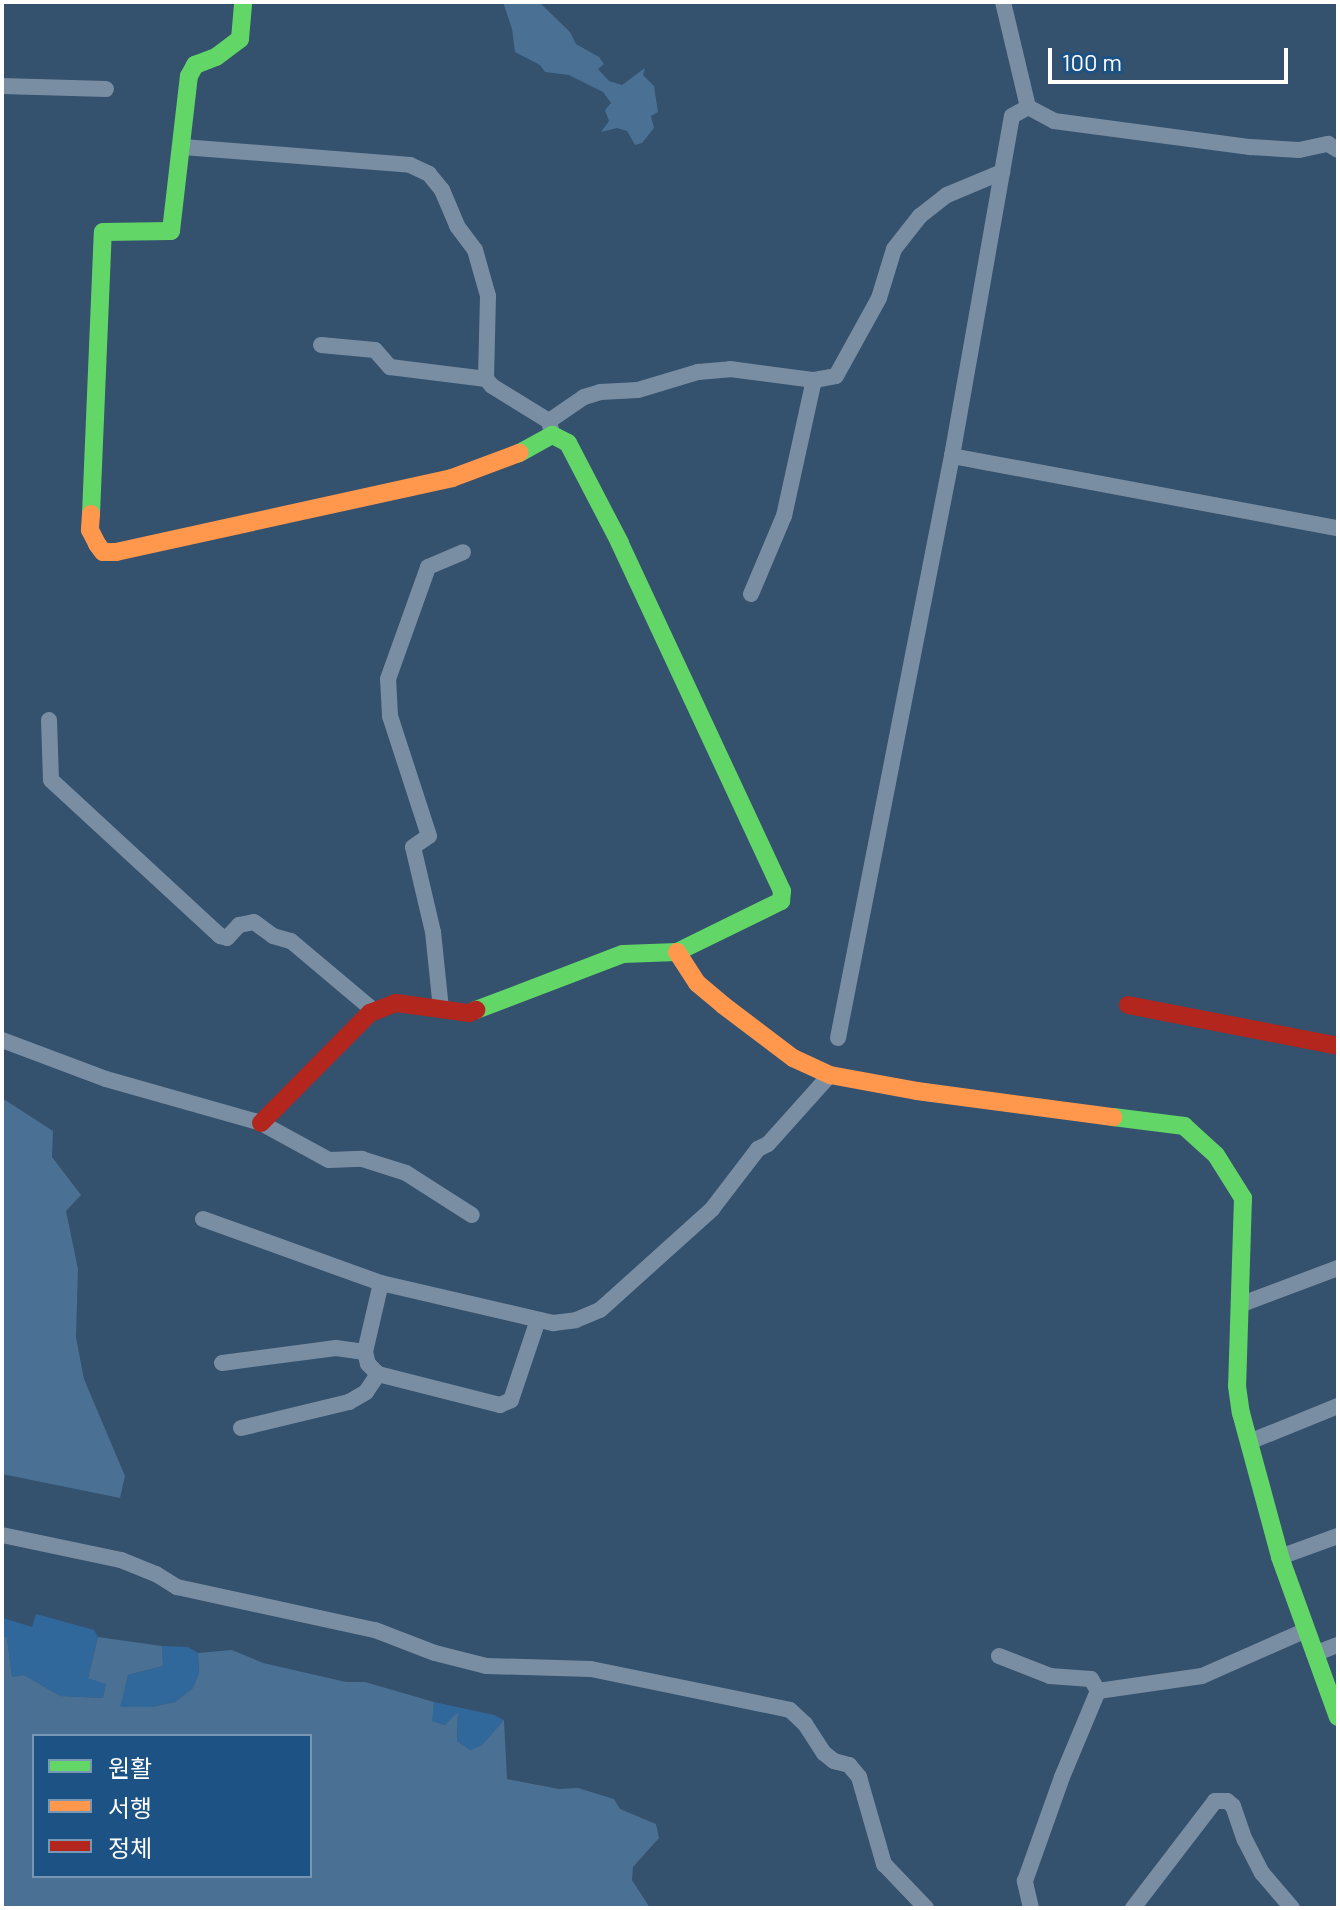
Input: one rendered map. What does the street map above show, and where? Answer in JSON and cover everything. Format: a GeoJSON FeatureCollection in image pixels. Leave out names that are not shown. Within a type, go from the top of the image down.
{"type":"FeatureCollection","features":[{"type":"Feature","properties":{"kind":"street"},"geometry":{"type":"LineString","coordinates":[[243,2],[240,39],[216,57],[195,65],[189,76],[171,231],[103,232],[90,530],[103,552],[452,478],[506,460],[550,428],[584,397],[600,392],[638,390],[698,372],[730,369],[814,380],[836,376],[879,298],[894,249],[920,216],[947,195],[1002,172]]}},
{"type":"Feature","properties":{"kind":"street"},"geometry":{"type":"LineString","coordinates":[[1003,2],[1028,107],[1054,121],[1250,147],[1299,150],[1328,144],[1338,150]]}},
{"type":"Feature","properties":{"kind":"street"},"geometry":{"type":"LineString","coordinates":[[2,86],[106,89]]}},
{"type":"Feature","properties":{"kind":"street"},"geometry":{"type":"LineString","coordinates":[[838,1038],[952,456],[1012,116],[1028,107]]}},
{"type":"Feature","properties":{"kind":"street"},"geometry":{"type":"LineString","coordinates":[[183,147],[410,165],[429,174],[442,190],[457,226],[475,250],[488,296],[486,379],[568,443],[620,543],[782,891],[781,901],[677,952],[623,954],[469,1013],[396,1003],[374,1011],[261,1123]]}},
{"type":"Feature","properties":{"kind":"street"},"geometry":{"type":"LineString","coordinates":[[321,345],[375,350],[390,367],[486,379]]}},
{"type":"Feature","properties":{"kind":"street"},"geometry":{"type":"LineString","coordinates":[[751,594],[784,516],[814,380]]}},
{"type":"Feature","properties":{"kind":"street"},"geometry":{"type":"LineString","coordinates":[[952,456],[1338,528]]}},
{"type":"Feature","properties":{"kind":"street"},"geometry":{"type":"LineString","coordinates":[[441,1009],[433,932],[413,847],[429,836],[390,716],[388,679],[428,567],[463,552]]}},
{"type":"Feature","properties":{"kind":"street"},"geometry":{"type":"LineString","coordinates":[[49,720],[51,780],[220,936],[227,938],[239,925],[254,922],[273,936],[291,941],[374,1011]]}},
{"type":"Feature","properties":{"kind":"street"},"geometry":{"type":"LineString","coordinates":[[677,952],[697,983],[723,1005],[793,1058],[830,1075],[917,1091],[1184,1126],[1216,1155],[1243,1198],[1237,1386],[1249,1442],[1280,1557],[1304,1631],[1338,1717]]}},
{"type":"Feature","properties":{"kind":"street"},"geometry":{"type":"LineString","coordinates":[[1128,1005],[1338,1046]]}},
{"type":"Feature","properties":{"kind":"street"},"geometry":{"type":"LineString","coordinates":[[2,1040],[106,1079],[261,1123],[329,1160],[362,1159],[406,1173],[472,1215]]}},
{"type":"Feature","properties":{"kind":"street"},"geometry":{"type":"LineString","coordinates":[[203,1219],[381,1283],[553,1323],[576,1320],[600,1310],[712,1209],[758,1149],[768,1144],[830,1075]]}},
{"type":"Feature","properties":{"kind":"street"},"geometry":{"type":"LineString","coordinates":[[1242,1304],[1338,1268]]}},
{"type":"Feature","properties":{"kind":"street"},"geometry":{"type":"LineString","coordinates":[[381,1283],[365,1352],[368,1364],[378,1374],[500,1405],[511,1400],[538,1320]]}},
{"type":"Feature","properties":{"kind":"street"},"geometry":{"type":"LineString","coordinates":[[222,1363],[336,1348],[365,1352]]}},
{"type":"Feature","properties":{"kind":"street"},"geometry":{"type":"LineString","coordinates":[[241,1428],[349,1402],[366,1392],[378,1374]]}},
{"type":"Feature","properties":{"kind":"street"},"geometry":{"type":"LineString","coordinates":[[1249,1442],[1338,1406]]}},
{"type":"Feature","properties":{"kind":"street"},"geometry":{"type":"LineString","coordinates":[[2,1535],[121,1560],[156,1574],[177,1587],[375,1630],[435,1653],[486,1666],[591,1669],[790,1710],[805,1724],[824,1753],[834,1761],[849,1765],[859,1777],[867,1792],[884,1864],[926,1908]]}},
{"type":"Feature","properties":{"kind":"street"},"geometry":{"type":"LineString","coordinates":[[1280,1557],[1338,1536]]}},
{"type":"Feature","properties":{"kind":"street"},"geometry":{"type":"LineString","coordinates":[[1098,1691],[1202,1676],[1304,1631]]}},
{"type":"Feature","properties":{"kind":"street"},"geometry":{"type":"LineString","coordinates":[[1314,1654],[1338,1645]]}},
{"type":"Feature","properties":{"kind":"street"},"geometry":{"type":"LineString","coordinates":[[999,1656],[1050,1676],[1091,1679],[1098,1691]]}},
{"type":"Feature","properties":{"kind":"street"},"geometry":{"type":"LineString","coordinates":[[1031,1908],[1025,1881],[1062,1777],[1098,1691]]}},
{"type":"Feature","properties":{"kind":"street"},"geometry":{"type":"LineString","coordinates":[[1133,1908],[1215,1801],[1227,1801],[1233,1806],[1245,1840],[1262,1873],[1292,1908]]}},
{"type":"Feature","properties":{"kind":"shaded area"},"geometry":{"type":"Polygon","coordinates":[[[503,2],[539,2],[570,32],[576,44],[599,57],[604,64],[598,69],[609,81],[622,85],[645,68],[643,75],[654,86],[658,112],[651,116],[654,128],[642,143],[635,145],[627,131],[617,128],[601,132],[609,121],[605,110],[611,103],[603,92],[569,75],[545,72],[540,65],[515,52],[512,29],[503,2]]]}},
{"type":"Feature","properties":{"kind":"shaded area"},"geometry":{"type":"Polygon","coordinates":[[[2,1098],[53,1131],[52,1157],[81,1195],[66,1211],[78,1269],[76,1337],[84,1379],[125,1476],[120,1498],[2,1474],[2,1098]]]}},
{"type":"Feature","properties":{"kind":"shaded area"},"geometry":{"type":"Polygon","coordinates":[[[36,1614],[94,1630],[98,1637],[88,1677],[107,1684],[103,1698],[60,1696],[24,1675],[12,1677],[7,1639],[2,1635],[3,1618],[32,1627],[36,1614]]]}},
{"type":"Feature","properties":{"kind":"shaded area"},"geometry":{"type":"Polygon","coordinates":[[[2,1635],[7,1638],[12,1677],[24,1675],[60,1696],[103,1698],[106,1684],[88,1678],[98,1637],[162,1646],[163,1666],[128,1675],[120,1707],[152,1707],[175,1702],[193,1688],[199,1673],[198,1653],[232,1650],[263,1663],[346,1682],[365,1682],[434,1702],[432,1721],[445,1725],[458,1712],[457,1741],[470,1750],[482,1745],[504,1720],[507,1779],[559,1789],[578,1788],[614,1799],[620,1809],[656,1824],[659,1838],[633,1867],[632,1880],[650,1908],[2,1908],[2,1635]]]}},
{"type":"Feature","properties":{"kind":"shaded area"},"geometry":{"type":"Polygon","coordinates":[[[162,1646],[188,1647],[198,1653],[199,1673],[193,1688],[175,1702],[152,1707],[119,1707],[128,1675],[163,1666],[162,1646]]]}},
{"type":"Feature","properties":{"kind":"shaded area"},"geometry":{"type":"Polygon","coordinates":[[[434,1702],[504,1720],[482,1745],[470,1750],[457,1741],[458,1714],[446,1725],[431,1721],[434,1702]]]}},
{"type":"Feature","properties":{"kind":"traffic: fast"},"geometry":{"type":"LineString","coordinates":[[91,514],[103,232],[171,231],[189,76],[195,65],[216,57],[240,39],[243,2]]}},
{"type":"Feature","properties":{"kind":"traffic: fast"},"geometry":{"type":"LineString","coordinates":[[476,1010],[623,954],[677,952],[781,901],[782,891],[620,543],[568,443],[552,435],[519,453]]}},
{"type":"Feature","properties":{"kind":"traffic: fast"},"geometry":{"type":"LineString","coordinates":[[1113,1117],[1184,1126],[1216,1155],[1243,1198],[1237,1386],[1241,1413],[1280,1557],[1338,1717]]}},
{"type":"Feature","properties":{"kind":"traffic: slow"},"geometry":{"type":"LineString","coordinates":[[91,514],[90,530],[97,544],[103,552],[116,552],[452,478],[519,453]]}},
{"type":"Feature","properties":{"kind":"traffic: slow"},"geometry":{"type":"LineString","coordinates":[[677,952],[697,983],[723,1005],[793,1058],[830,1075],[917,1091],[1113,1117]]}},
{"type":"Feature","properties":{"kind":"traffic: jam"},"geometry":{"type":"LineString","coordinates":[[261,1123],[370,1013],[396,1003],[469,1013],[476,1010]]}},
{"type":"Feature","properties":{"kind":"traffic: jam"},"geometry":{"type":"LineString","coordinates":[[1128,1005],[1338,1046]]}}]}
